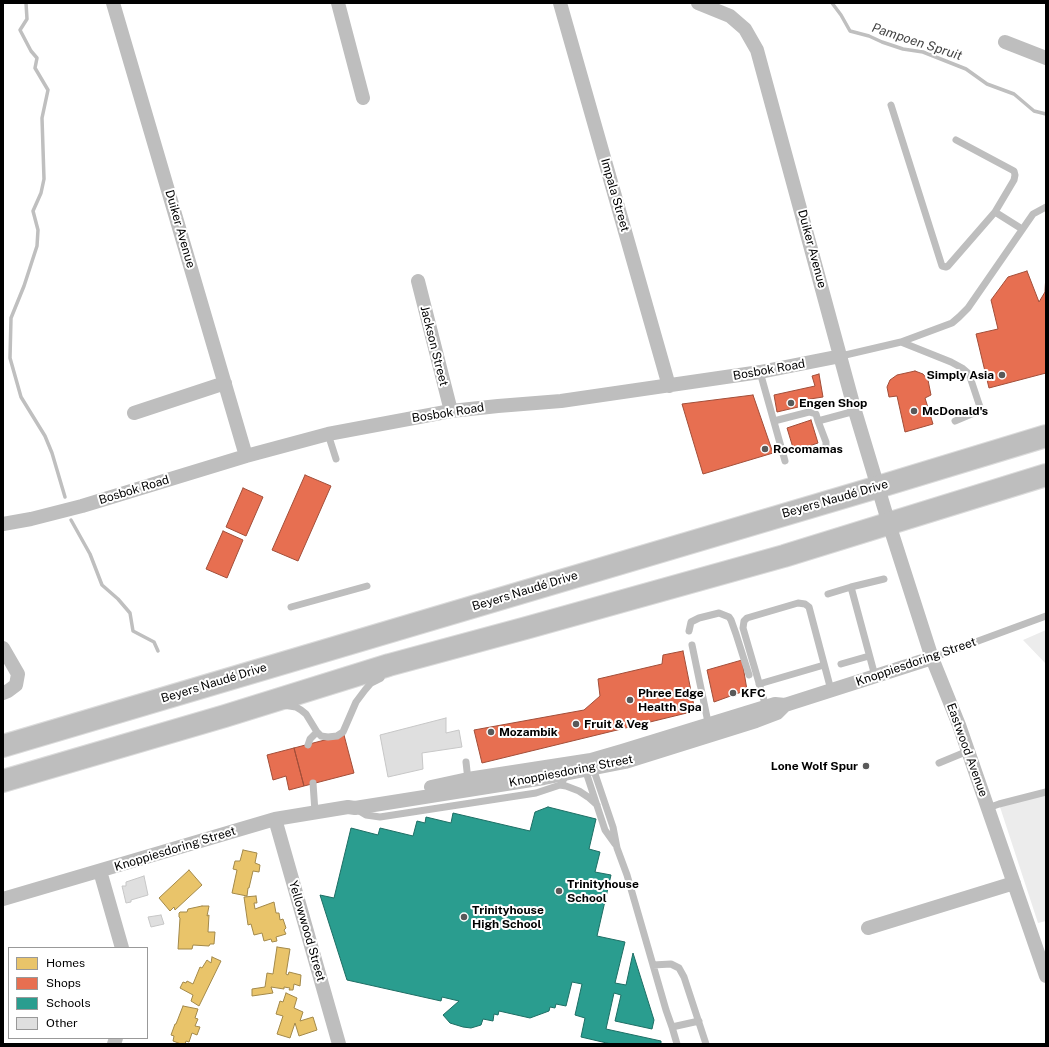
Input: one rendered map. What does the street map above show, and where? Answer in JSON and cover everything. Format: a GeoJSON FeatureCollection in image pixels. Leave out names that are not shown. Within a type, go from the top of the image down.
{"type":"FeatureCollection","features":[{"type":"Feature","properties":{"kind":"main road","name":"Beyers Naudé Drive"},"geometry":{"type":"LineString","coordinates":[[3,746],[1046,436]]}},
{"type":"Feature","properties":{"kind":"main road"},"geometry":{"type":"LineString","coordinates":[[3,781],[252,708],[389,665],[434,657],[784,556],[1046,475]]}},
{"type":"Feature","properties":{"kind":"street","name":"Duiker Avenue"},"geometry":{"type":"LineString","coordinates":[[113,3],[246,456]]}},
{"type":"Feature","properties":{"kind":"street"},"geometry":{"type":"LineString","coordinates":[[338,3],[363,98]]}},
{"type":"Feature","properties":{"kind":"street","name":"Impala Street"},"geometry":{"type":"LineString","coordinates":[[560,3],[669,386]]}},
{"type":"Feature","properties":{"kind":"street","name":"Duiker Avenue"},"geometry":{"type":"LineString","coordinates":[[698,3],[730,16],[746,29],[757,50],[855,411],[889,524]]}},
{"type":"Feature","properties":{"kind":"street"},"geometry":{"type":"LineString","coordinates":[[1005,42],[1046,58]]}},
{"type":"Feature","properties":{"kind":"street","name":"Jackson Street"},"geometry":{"type":"LineString","coordinates":[[418,281],[451,411]]}},
{"type":"Feature","properties":{"kind":"street","name":"Bosbok Road"},"geometry":{"type":"LineString","coordinates":[[3,524],[82,506],[246,456],[328,434],[451,411],[561,402],[760,372],[841,356]]}},
{"type":"Feature","properties":{"kind":"street"},"geometry":{"type":"LineString","coordinates":[[134,413],[225,383]]}},
{"type":"Feature","properties":{"kind":"street","name":"Eastwood Avenue"},"geometry":{"type":"LineString","coordinates":[[889,524],[932,658],[959,725],[1046,976]]}},
{"type":"Feature","properties":{"kind":"street"},"geometry":{"type":"LineString","coordinates":[[3,648],[18,674],[16,685],[3,693]]}},
{"type":"Feature","properties":{"kind":"street","name":"Knoppiesdoring Street"},"geometry":{"type":"LineString","coordinates":[[3,899],[275,819],[352,807],[355,802],[588,765],[625,762],[766,707],[775,704],[785,705],[932,658]]}},
{"type":"Feature","properties":{"kind":"street","name":"Knoppiesdoring Street"},"geometry":{"type":"LineString","coordinates":[[709,730],[756,721],[777,713],[785,705]]}},
{"type":"Feature","properties":{"kind":"street","name":"Knoppiesdoring Street"},"geometry":{"type":"LineString","coordinates":[[469,785],[544,778],[563,779],[588,765]]}},
{"type":"Feature","properties":{"kind":"street","name":"Yellowwood Street"},"geometry":{"type":"LineString","coordinates":[[275,819],[339,1044]]}},
{"type":"Feature","properties":{"kind":"street"},"geometry":{"type":"LineString","coordinates":[[100,871],[122,947]]}},
{"type":"Feature","properties":{"kind":"street"},"geometry":{"type":"LineString","coordinates":[[868,928],[1014,883]]}},
{"type":"Feature","properties":{"kind":"lane"},"geometry":{"type":"LineString","coordinates":[[891,106],[942,266],[946,267],[995,212],[1014,180],[1015,175],[1014,171],[956,140]]}},
{"type":"Feature","properties":{"kind":"lane","name":"Bosbok Road"},"geometry":{"type":"LineString","coordinates":[[841,356],[901,342],[952,323],[968,308],[1033,214],[1046,207]]}},
{"type":"Feature","properties":{"kind":"lane"},"geometry":{"type":"LineString","coordinates":[[995,212],[1022,229]]}},
{"type":"Feature","properties":{"kind":"lane"},"geometry":{"type":"LineString","coordinates":[[901,342],[951,362],[969,374],[981,410],[955,421]]}},
{"type":"Feature","properties":{"kind":"lane"},"geometry":{"type":"LineString","coordinates":[[760,372],[785,461]]}},
{"type":"Feature","properties":{"kind":"lane"},"geometry":{"type":"LineString","coordinates":[[818,421],[855,411]]}},
{"type":"Feature","properties":{"kind":"lane"},"geometry":{"type":"LineString","coordinates":[[774,421],[809,412],[816,414],[826,442],[826,446],[823,450]]}},
{"type":"Feature","properties":{"kind":"lane"},"geometry":{"type":"LineString","coordinates":[[328,434],[336,459]]}},
{"type":"Feature","properties":{"kind":"lane"},"geometry":{"type":"LineString","coordinates":[[828,594],[884,579]]}},
{"type":"Feature","properties":{"kind":"lane"},"geometry":{"type":"LineString","coordinates":[[291,607],[367,586]]}},
{"type":"Feature","properties":{"kind":"lane"},"geometry":{"type":"LineString","coordinates":[[851,588],[875,676]]}},
{"type":"Feature","properties":{"kind":"lane"},"geometry":{"type":"LineString","coordinates":[[766,707],[743,628],[744,621],[747,618],[798,603],[805,604],[809,607],[831,690]]}},
{"type":"Feature","properties":{"kind":"lane"},"geometry":{"type":"LineString","coordinates":[[689,631],[691,622],[699,618],[719,613],[729,617],[749,675]]}},
{"type":"Feature","properties":{"kind":"lane","name":"Knoppiesdoring Street"},"geometry":{"type":"LineString","coordinates":[[932,658],[1046,616]]}},
{"type":"Feature","properties":{"kind":"lane"},"geometry":{"type":"LineString","coordinates":[[692,644],[709,730]]}},
{"type":"Feature","properties":{"kind":"lane"},"geometry":{"type":"LineString","coordinates":[[841,664],[869,656]]}},
{"type":"Feature","properties":{"kind":"lane"},"geometry":{"type":"LineString","coordinates":[[759,684],[824,665]]}},
{"type":"Feature","properties":{"kind":"lane"},"geometry":{"type":"LineString","coordinates":[[252,708],[282,705],[296,707],[306,714],[321,736],[337,736],[343,732],[356,702],[365,690],[377,679],[388,675]]}},
{"type":"Feature","properties":{"kind":"lane"},"geometry":{"type":"LineString","coordinates":[[308,744],[310,739],[317,732]]}},
{"type":"Feature","properties":{"kind":"lane"},"geometry":{"type":"LineString","coordinates":[[939,763],[968,751]]}},
{"type":"Feature","properties":{"kind":"lane"},"geometry":{"type":"LineString","coordinates":[[466,762],[469,785]]}},
{"type":"Feature","properties":{"kind":"lane"},"geometry":{"type":"LineString","coordinates":[[588,765],[605,830],[617,848]]}},
{"type":"Feature","properties":{"kind":"lane"},"geometry":{"type":"LineString","coordinates":[[588,765],[613,827],[617,848],[627,875],[677,1044]]}},
{"type":"Feature","properties":{"kind":"lane"},"geometry":{"type":"LineString","coordinates":[[352,807],[366,815],[380,817],[536,793],[563,779],[566,786],[579,791],[588,797],[598,807]]}},
{"type":"Feature","properties":{"kind":"lane"},"geometry":{"type":"LineString","coordinates":[[313,784],[315,812]]}},
{"type":"Feature","properties":{"kind":"lane"},"geometry":{"type":"LineString","coordinates":[[988,808],[1046,792]]}},
{"type":"Feature","properties":{"kind":"lane"},"geometry":{"type":"LineString","coordinates":[[653,965],[671,964],[679,968],[682,972],[706,1044]]}},
{"type":"Feature","properties":{"kind":"lane"},"geometry":{"type":"LineString","coordinates":[[672,1027],[699,1021]]}},
{"type":"Feature","properties":{"kind":"shaded area"},"geometry":{"type":"Polygon","coordinates":[[[1046,630],[1046,664],[1023,640],[1046,630]]]}},
{"type":"Feature","properties":{"kind":"shaded area"},"geometry":{"type":"Polygon","coordinates":[[[1046,793],[1046,921],[1038,923],[999,804],[1046,793]]]}},
{"type":"Feature","properties":{"kind":"building: Homes"},"geometry":{"type":"Polygon","coordinates":[[[243,850],[257,853],[255,863],[260,865],[259,872],[253,871],[247,896],[232,893],[237,870],[233,869],[235,861],[240,861],[243,850]]]}},
{"type":"Feature","properties":{"kind":"building: Homes"},"geometry":{"type":"Polygon","coordinates":[[[189,870],[202,885],[175,910],[174,907],[170,911],[159,898],[189,870]]]}},
{"type":"Feature","properties":{"kind":"building: Homes"},"geometry":{"type":"Polygon","coordinates":[[[256,896],[257,903],[254,903],[255,909],[274,902],[276,913],[279,913],[280,920],[283,919],[286,934],[276,937],[277,941],[272,942],[271,939],[264,941],[262,933],[254,935],[251,924],[248,925],[244,897],[256,896]]]}},
{"type":"Feature","properties":{"kind":"building: Homes"},"geometry":{"type":"Polygon","coordinates":[[[209,906],[207,916],[209,915],[208,932],[215,932],[214,944],[210,944],[209,946],[193,945],[192,949],[178,949],[179,913],[187,912],[188,909],[209,906]]]}},
{"type":"Feature","properties":{"kind":"building: Homes"},"geometry":{"type":"Polygon","coordinates":[[[277,947],[290,949],[286,974],[288,975],[289,972],[301,975],[300,986],[294,984],[293,990],[289,990],[290,988],[284,987],[284,989],[271,987],[273,993],[252,996],[252,989],[265,987],[267,973],[273,974],[277,947]]]}},
{"type":"Feature","properties":{"kind":"building: Homes"},"geometry":{"type":"Polygon","coordinates":[[[212,957],[221,961],[199,1006],[191,1001],[193,995],[180,988],[183,982],[186,983],[187,981],[193,984],[200,967],[202,968],[207,960],[211,963],[212,957]]]}},
{"type":"Feature","properties":{"kind":"building: Homes"},"geometry":{"type":"Polygon","coordinates":[[[286,993],[297,998],[294,1008],[303,1012],[300,1021],[313,1017],[317,1030],[299,1036],[295,1023],[290,1038],[277,1034],[283,1016],[276,1014],[280,1001],[283,1002],[286,993]]]}},
{"type":"Feature","properties":{"kind":"building: Homes"},"geometry":{"type":"Polygon","coordinates":[[[183,1006],[198,1009],[195,1018],[198,1019],[195,1026],[200,1027],[197,1035],[192,1033],[189,1042],[186,1041],[185,1044],[181,1044],[173,1041],[174,1036],[171,1035],[183,1006]]]}},
{"type":"Feature","properties":{"kind":"building: Shops"},"geometry":{"type":"Polygon","coordinates":[[[1027,271],[1039,302],[1045,292],[1046,273],[1046,373],[989,388],[976,334],[998,329],[991,300],[1008,277],[1027,271]]]}},
{"type":"Feature","properties":{"kind":"building: Shops","name":"McDonald's"},"geometry":{"type":"Polygon","coordinates":[[[915,371],[923,374],[928,380],[931,395],[925,398],[933,424],[905,432],[897,396],[889,397],[887,387],[890,380],[897,375],[915,371]]]}},
{"type":"Feature","properties":{"kind":"building: Shops"},"geometry":{"type":"Polygon","coordinates":[[[819,374],[823,397],[810,399],[811,404],[777,412],[774,395],[815,386],[812,376],[819,374]]]}},
{"type":"Feature","properties":{"kind":"building: Shops"},"geometry":{"type":"Polygon","coordinates":[[[753,395],[773,453],[703,474],[682,404],[753,395]]]}},
{"type":"Feature","properties":{"kind":"building: Shops"},"geometry":{"type":"Polygon","coordinates":[[[811,420],[818,443],[794,451],[787,428],[811,420]]]}},
{"type":"Feature","properties":{"kind":"building: Shops"},"geometry":{"type":"Polygon","coordinates":[[[305,475],[331,486],[298,561],[272,550],[305,475]]]}},
{"type":"Feature","properties":{"kind":"building: Shops"},"geometry":{"type":"Polygon","coordinates":[[[243,488],[263,497],[246,536],[226,527],[243,488]]]}},
{"type":"Feature","properties":{"kind":"building: Shops"},"geometry":{"type":"Polygon","coordinates":[[[223,531],[243,540],[227,578],[206,569],[223,531]]]}},
{"type":"Feature","properties":{"kind":"building: Shops"},"geometry":{"type":"Polygon","coordinates":[[[683,651],[695,711],[482,763],[474,730],[584,710],[600,696],[598,679],[662,664],[663,655],[683,651]]]}},
{"type":"Feature","properties":{"kind":"building: Shops"},"geometry":{"type":"Polygon","coordinates":[[[742,660],[747,690],[714,702],[707,670],[742,660]]]}},
{"type":"Feature","properties":{"kind":"building: Shops"},"geometry":{"type":"Polygon","coordinates":[[[344,735],[354,773],[304,786],[294,748],[344,735]]]}},
{"type":"Feature","properties":{"kind":"building: Shops"},"geometry":{"type":"Polygon","coordinates":[[[294,748],[304,786],[289,790],[286,776],[273,780],[267,755],[294,748]]]}},
{"type":"Feature","properties":{"kind":"building: Schools","name":"Trinityhouse High School"},"geometry":{"type":"Polygon","coordinates":[[[548,807],[596,819],[589,849],[600,852],[595,872],[611,875],[597,936],[625,942],[615,983],[626,985],[633,953],[654,1020],[652,1029],[615,1021],[621,995],[614,993],[606,1029],[661,1041],[661,1044],[611,1044],[581,1037],[585,1018],[575,1015],[582,984],[572,982],[566,1006],[556,1004],[555,1008],[550,1007],[549,1011],[530,1018],[499,1011],[498,1015],[494,1014],[493,1021],[483,1019],[481,1025],[471,1028],[450,1023],[443,1015],[459,1001],[442,997],[441,1001],[347,980],[320,895],[334,898],[351,828],[378,835],[380,828],[413,836],[417,821],[425,823],[426,817],[451,823],[453,813],[530,831],[535,812],[548,807]]]}},
{"type":"Feature","properties":{"kind":"building: Other"},"geometry":{"type":"Polygon","coordinates":[[[446,718],[446,733],[459,730],[462,747],[422,753],[423,769],[388,777],[380,735],[446,718]]]}},
{"type":"Feature","properties":{"kind":"building: Other"},"geometry":{"type":"Polygon","coordinates":[[[144,876],[148,895],[126,903],[122,886],[126,886],[126,882],[144,876]]]}},
{"type":"Feature","properties":{"kind":"building: Other"},"geometry":{"type":"Polygon","coordinates":[[[161,915],[164,924],[151,927],[148,917],[161,915]]]}},
{"type":"Feature","properties":{"kind":"waterway","name":"Pampoen Spruit"},"geometry":{"type":"LineString","coordinates":[[26,3],[27,19],[20,30],[31,51],[37,58],[35,68],[48,90],[42,118],[44,179],[41,193],[33,211],[38,230],[37,246],[24,286],[11,318],[10,358],[21,397],[45,436],[52,453],[65,497]]}},
{"type":"Feature","properties":{"kind":"waterway","name":"Pampoen Spruit"},"geometry":{"type":"LineString","coordinates":[[832,3],[850,31],[869,36],[903,49],[923,52],[966,69],[987,84],[1014,94],[1034,111],[1046,114]]}},
{"type":"Feature","properties":{"kind":"waterway","name":"Pampoen Spruit"},"geometry":{"type":"LineString","coordinates":[[71,520],[90,554],[102,585],[118,599],[130,613],[133,631],[154,642],[158,651]]}},
{"type":"Feature","properties":{"kind":"place","name":"Simply Asia"},"geometry":{"type":"Point","coordinates":[1002,375]}},
{"type":"Feature","properties":{"kind":"place","name":"Engen Shop"},"geometry":{"type":"Point","coordinates":[791,403]}},
{"type":"Feature","properties":{"kind":"place","name":"McDonald's"},"geometry":{"type":"Point","coordinates":[914,411]}},
{"type":"Feature","properties":{"kind":"place","name":"Rocomamas"},"geometry":{"type":"Point","coordinates":[765,449]}},
{"type":"Feature","properties":{"kind":"place","name":"KFC"},"geometry":{"type":"Point","coordinates":[733,693]}},
{"type":"Feature","properties":{"kind":"place","name":"Phree Edge Health Spa"},"geometry":{"type":"Point","coordinates":[630,700]}},
{"type":"Feature","properties":{"kind":"place","name":"Fruit & Veg"},"geometry":{"type":"Point","coordinates":[576,724]}},
{"type":"Feature","properties":{"kind":"place","name":"Mozambik"},"geometry":{"type":"Point","coordinates":[491,732]}},
{"type":"Feature","properties":{"kind":"place","name":"Lone Wolf Spur"},"geometry":{"type":"Point","coordinates":[866,766]}},
{"type":"Feature","properties":{"kind":"place","name":"Trinityhouse School"},"geometry":{"type":"Point","coordinates":[559,891]}},
{"type":"Feature","properties":{"kind":"place","name":"Trinityhouse High School"},"geometry":{"type":"Point","coordinates":[464,917]}}]}
